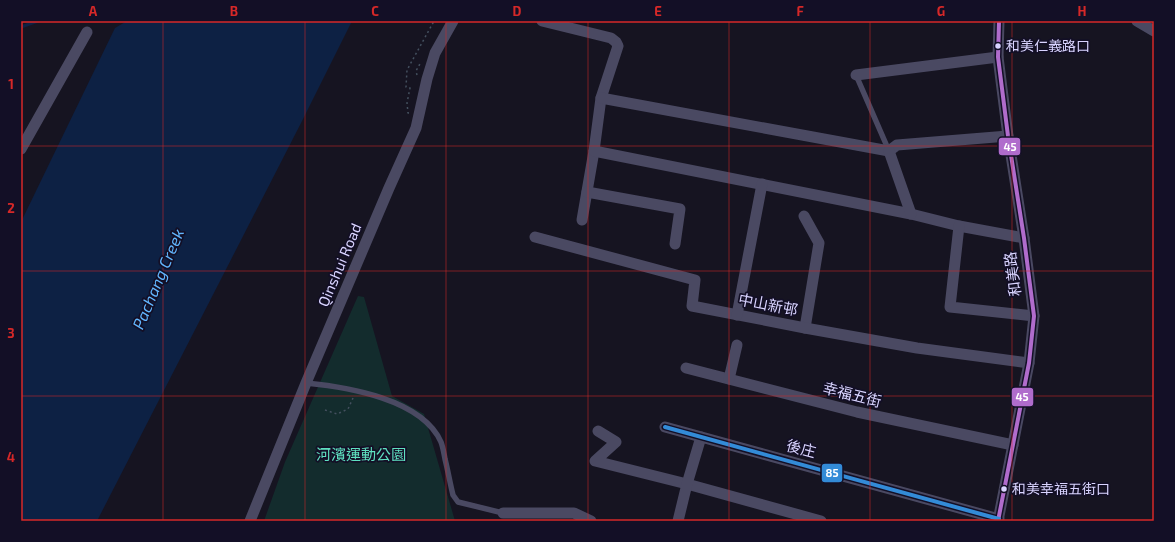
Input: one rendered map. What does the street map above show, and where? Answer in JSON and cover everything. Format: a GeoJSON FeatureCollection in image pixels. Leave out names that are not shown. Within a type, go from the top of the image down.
{"type":"FeatureCollection","features":[{"type":"Feature","properties":{"kind":"street","name":"Qinshui Road"},"geometry":{"type":"LineString","coordinates":[[250,521],[306,383],[416,128],[427,79],[433,60],[453,21]]}},
{"type":"Feature","properties":{"kind":"street"},"geometry":{"type":"LineString","coordinates":[[542,21],[612,38],[618,46],[601,98],[594,151],[582,220]]}},
{"type":"Feature","properties":{"kind":"street","name":"和美路"},"geometry":{"type":"LineString","coordinates":[[998,520],[1028,364],[1034,316],[998,57],[999,21]]}},
{"type":"Feature","properties":{"kind":"street"},"geometry":{"type":"LineString","coordinates":[[1138,21],[1154,31]]}},
{"type":"Feature","properties":{"kind":"street"},"geometry":{"type":"LineString","coordinates":[[21,149],[87,32]]}},
{"type":"Feature","properties":{"kind":"street"},"geometry":{"type":"LineString","coordinates":[[856,75],[998,57]]}},
{"type":"Feature","properties":{"kind":"street"},"geometry":{"type":"LineString","coordinates":[[601,98],[889,151],[897,145],[1008,136]]}},
{"type":"Feature","properties":{"kind":"street"},"geometry":{"type":"LineString","coordinates":[[594,151],[912,214],[959,226],[1024,238]]}},
{"type":"Feature","properties":{"kind":"street"},"geometry":{"type":"LineString","coordinates":[[889,151],[912,214]]}},
{"type":"Feature","properties":{"kind":"street"},"geometry":{"type":"LineString","coordinates":[[737,315],[762,184]]}},
{"type":"Feature","properties":{"kind":"street"},"geometry":{"type":"LineString","coordinates":[[587,192],[680,209],[675,244]]}},
{"type":"Feature","properties":{"kind":"street"},"geometry":{"type":"LineString","coordinates":[[804,216],[820,243],[805,328]]}},
{"type":"Feature","properties":{"kind":"street"},"geometry":{"type":"LineString","coordinates":[[959,226],[950,307],[1034,316]]}},
{"type":"Feature","properties":{"kind":"street","name":"中山新邨"},"geometry":{"type":"LineString","coordinates":[[535,237],[695,280],[692,306],[918,348],[1028,364]]}},
{"type":"Feature","properties":{"kind":"street"},"geometry":{"type":"LineString","coordinates":[[729,379],[737,345]]}},
{"type":"Feature","properties":{"kind":"street","name":"幸福五街"},"geometry":{"type":"LineString","coordinates":[[686,368],[856,412],[1013,445]]}},
{"type":"Feature","properties":{"kind":"street","name":"後庄"},"geometry":{"type":"LineString","coordinates":[[665,427],[998,520]]}},
{"type":"Feature","properties":{"kind":"street"},"geometry":{"type":"LineString","coordinates":[[598,431],[616,442],[595,461],[687,484],[821,521]]}},
{"type":"Feature","properties":{"kind":"street"},"geometry":{"type":"LineString","coordinates":[[678,521],[701,437]]}},
{"type":"Feature","properties":{"kind":"street"},"geometry":{"type":"LineString","coordinates":[[503,513],[574,514],[591,521]]}},
{"type":"Feature","properties":{"kind":"lane"},"geometry":{"type":"LineString","coordinates":[[856,75],[889,151]]}},
{"type":"Feature","properties":{"kind":"lane"},"geometry":{"type":"LineString","coordinates":[[306,383],[356,391],[381,397],[406,408],[423,419],[433,428],[441,442],[453,495],[458,502],[503,513]]}},
{"type":"Feature","properties":{"kind":"path"},"geometry":{"type":"LineString","coordinates":[[408,113],[407,103],[410,88],[406,87],[407,70],[434,21]]}},
{"type":"Feature","properties":{"kind":"path"},"geometry":{"type":"LineString","coordinates":[[326,410],[337,414],[348,409],[356,391]]}},
{"type":"Feature","properties":{"kind":"green space","name":"河濱運動公園"},"geometry":{"type":"Polygon","coordinates":[[[358,296],[364,297],[392,396],[424,414],[455,521],[264,521],[285,462],[358,296]]]}},
{"type":"Feature","properties":{"kind":"water","name":"Pachang Creek"},"geometry":{"type":"Polygon","coordinates":[[[127,21],[352,21],[97,521],[21,521],[21,222],[115,28],[127,21]]]}},
{"type":"Feature","properties":{"kind":"waterway"},"geometry":{"type":"LineString","coordinates":[[21,27],[38,21]]}},
{"type":"Feature","properties":{"kind":"transit line","name":"45"},"geometry":{"type":"LineString","coordinates":[[998,521],[1029,363],[1034,316],[998,57],[999,21]]}},
{"type":"Feature","properties":{"kind":"transit line","name":"85"},"geometry":{"type":"LineString","coordinates":[[665,427],[999,519]]}},
{"type":"Feature","properties":{"kind":"place","name":"和美仁義路口"},"geometry":{"type":"Point","coordinates":[998,46]}},
{"type":"Feature","properties":{"kind":"place","name":"和美幸福五街口"},"geometry":{"type":"Point","coordinates":[1004,489]}}]}
